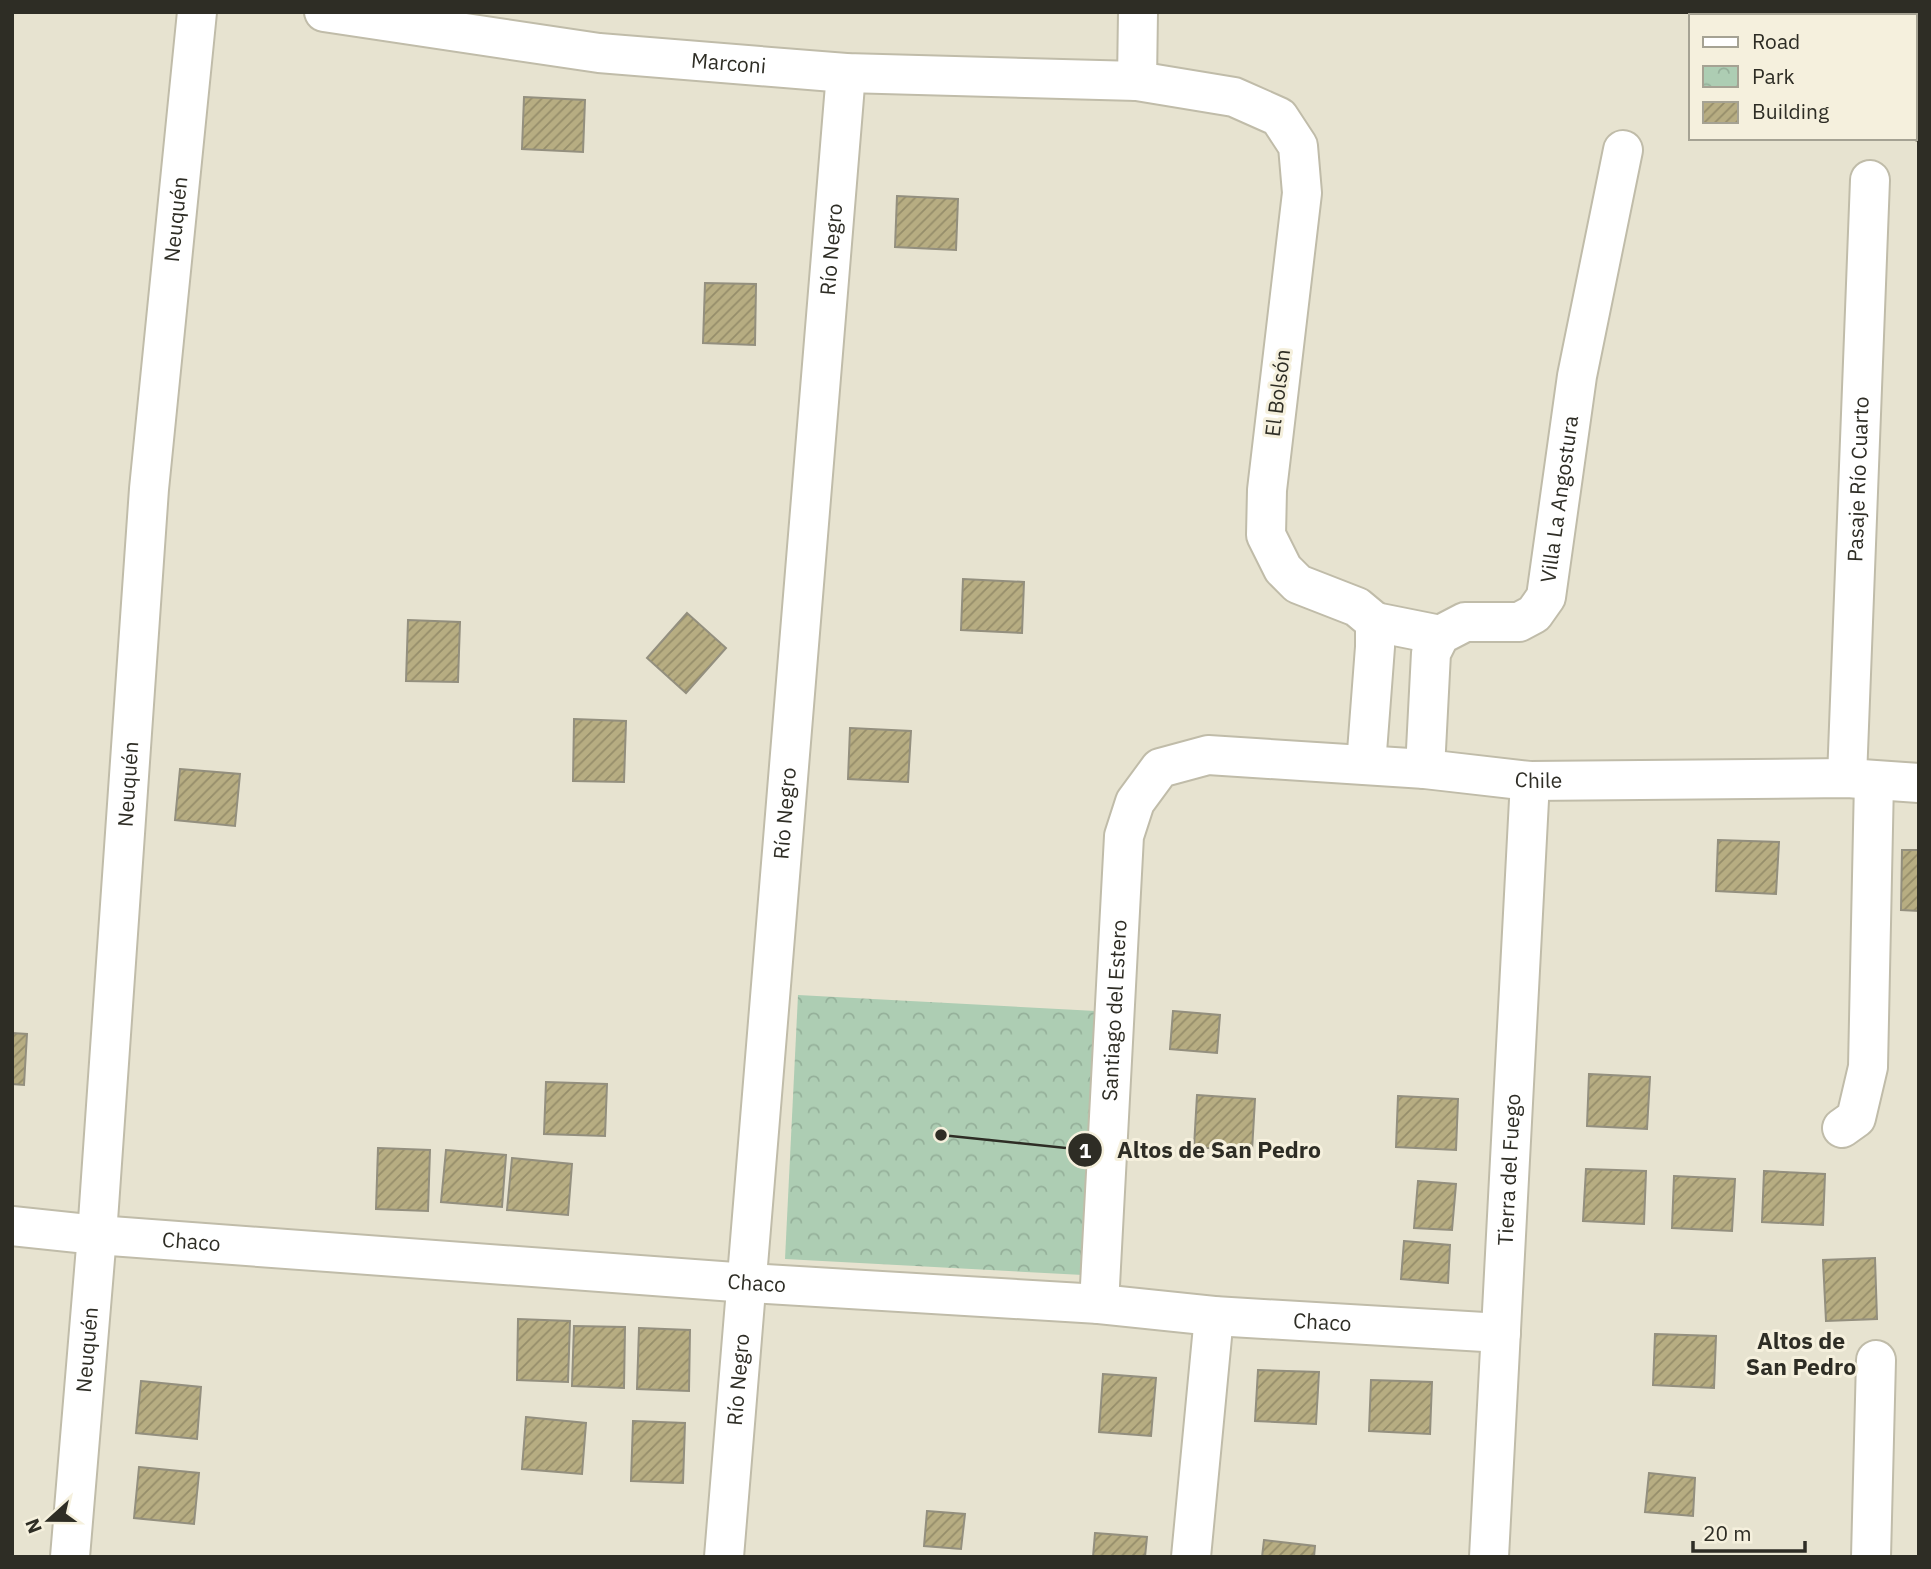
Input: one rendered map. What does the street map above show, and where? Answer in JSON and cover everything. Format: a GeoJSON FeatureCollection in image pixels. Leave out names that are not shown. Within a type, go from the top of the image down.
{"type":"FeatureCollection","features":[{"type":"Feature","properties":{"kind":"street","name":"Neuquén"},"geometry":{"type":"LineString","coordinates":[[70,1557],[97,1235],[149,489],[197,12]]}},
{"type":"Feature","properties":{"kind":"street","name":"Marconi"},"geometry":{"type":"LineString","coordinates":[[324,12],[599,54],[846,73],[1137,80]]}},
{"type":"Feature","properties":{"kind":"street"},"geometry":{"type":"LineString","coordinates":[[1137,80],[1138,12]]}},
{"type":"Feature","properties":{"kind":"street","name":"Río Negro"},"geometry":{"type":"LineString","coordinates":[[724,1557],[846,73]]}},
{"type":"Feature","properties":{"kind":"street","name":"El Bolsón"},"geometry":{"type":"LineString","coordinates":[[1137,80],[1234,97],[1279,117],[1298,146],[1302,193],[1267,490],[1266,535],[1283,569],[1298,584],[1357,607],[1375,622]]}},
{"type":"Feature","properties":{"kind":"street","name":"Villa La Angostura"},"geometry":{"type":"LineString","coordinates":[[1440,635],[1465,622],[1520,622],[1534,614],[1546,597],[1577,376],[1623,150]]}},
{"type":"Feature","properties":{"kind":"street","name":"Pasaje Río Cuarto"},"geometry":{"type":"LineString","coordinates":[[1842,1128],[1856,1118],[1868,1066],[1861,780],[1870,180]]}},
{"type":"Feature","properties":{"kind":"street"},"geometry":{"type":"LineString","coordinates":[[1366,765],[1376,648],[1375,622],[1440,635],[1431,653],[1425,769]]}},
{"type":"Feature","properties":{"kind":"street","name":"Chile"},"geometry":{"type":"LineString","coordinates":[[1160,768],[1208,755],[1425,769],[1530,782],[1861,780],[1919,783]]}},
{"type":"Feature","properties":{"kind":"street","name":"Santiago del Estero"},"geometry":{"type":"LineString","coordinates":[[1100,1304],[1124,836],[1135,802],[1160,768]]}},
{"type":"Feature","properties":{"kind":"street","name":"Tierra del Fuego"},"geometry":{"type":"LineString","coordinates":[[1489,1557],[1530,782]]}},
{"type":"Feature","properties":{"kind":"street","name":"Chaco"},"geometry":{"type":"LineString","coordinates":[[12,1226],[97,1235],[748,1283],[1100,1304],[1214,1316],[1501,1333]]}},
{"type":"Feature","properties":{"kind":"street"},"geometry":{"type":"LineString","coordinates":[[1191,1557],[1214,1316]]}},
{"type":"Feature","properties":{"kind":"street"},"geometry":{"type":"LineString","coordinates":[[1871,1557],[1876,1360]]}},
{"type":"Feature","properties":{"kind":"green space"},"geometry":{"type":"Polygon","coordinates":[[[798,995],[1096,1011],[1083,1275],[785,1259],[798,995]]]}},
{"type":"Feature","properties":{"kind":"building"},"geometry":{"type":"Polygon","coordinates":[[[524,97],[585,100],[583,152],[522,149],[524,97]]]}},
{"type":"Feature","properties":{"kind":"building"},"geometry":{"type":"Polygon","coordinates":[[[1919,111],[1919,142],[1915,140],[1919,111]]]}},
{"type":"Feature","properties":{"kind":"building"},"geometry":{"type":"Polygon","coordinates":[[[897,196],[958,199],[956,250],[895,247],[897,196]]]}},
{"type":"Feature","properties":{"kind":"building"},"geometry":{"type":"Polygon","coordinates":[[[705,283],[756,284],[755,345],[703,343],[705,283]]]}},
{"type":"Feature","properties":{"kind":"building"},"geometry":{"type":"Polygon","coordinates":[[[963,579],[1024,582],[1022,633],[961,630],[963,579]]]}},
{"type":"Feature","properties":{"kind":"building"},"geometry":{"type":"Polygon","coordinates":[[[687,613],[726,648],[686,693],[647,658],[687,613]]]}},
{"type":"Feature","properties":{"kind":"building"},"geometry":{"type":"Polygon","coordinates":[[[408,620],[460,622],[458,682],[406,681],[408,620]]]}},
{"type":"Feature","properties":{"kind":"building"},"geometry":{"type":"Polygon","coordinates":[[[574,719],[626,721],[624,782],[573,781],[574,719]]]}},
{"type":"Feature","properties":{"kind":"building"},"geometry":{"type":"Polygon","coordinates":[[[850,728],[911,731],[908,782],[848,779],[850,728]]]}},
{"type":"Feature","properties":{"kind":"building"},"geometry":{"type":"Polygon","coordinates":[[[180,769],[240,774],[235,826],[175,820],[180,769]]]}},
{"type":"Feature","properties":{"kind":"building"},"geometry":{"type":"Polygon","coordinates":[[[1718,840],[1779,842],[1776,894],[1716,891],[1718,840]]]}},
{"type":"Feature","properties":{"kind":"building"},"geometry":{"type":"Polygon","coordinates":[[[1902,850],[1919,850],[1919,911],[1901,910],[1902,850]]]}},
{"type":"Feature","properties":{"kind":"building"},"geometry":{"type":"Polygon","coordinates":[[[1173,1011],[1220,1015],[1217,1053],[1170,1049],[1173,1011]]]}},
{"type":"Feature","properties":{"kind":"building"},"geometry":{"type":"Polygon","coordinates":[[[12,1033],[27,1034],[24,1085],[12,1084],[12,1033]]]}},
{"type":"Feature","properties":{"kind":"building"},"geometry":{"type":"Polygon","coordinates":[[[1589,1074],[1650,1077],[1647,1129],[1587,1126],[1589,1074]]]}},
{"type":"Feature","properties":{"kind":"building"},"geometry":{"type":"Polygon","coordinates":[[[546,1082],[607,1084],[605,1136],[544,1134],[546,1082]]]}},
{"type":"Feature","properties":{"kind":"building"},"geometry":{"type":"Polygon","coordinates":[[[1197,1095],[1255,1099],[1252,1151],[1194,1147],[1197,1095]]]}},
{"type":"Feature","properties":{"kind":"building"},"geometry":{"type":"Polygon","coordinates":[[[1398,1096],[1458,1099],[1456,1150],[1396,1147],[1398,1096]]]}},
{"type":"Feature","properties":{"kind":"building"},"geometry":{"type":"Polygon","coordinates":[[[378,1148],[430,1150],[428,1211],[376,1209],[378,1148]]]}},
{"type":"Feature","properties":{"kind":"building"},"geometry":{"type":"Polygon","coordinates":[[[446,1150],[506,1155],[502,1207],[441,1202],[446,1150]]]}},
{"type":"Feature","properties":{"kind":"building"},"geometry":{"type":"Polygon","coordinates":[[[512,1158],[572,1164],[568,1215],[507,1210],[512,1158]]]}},
{"type":"Feature","properties":{"kind":"building"},"geometry":{"type":"Polygon","coordinates":[[[1586,1169],[1646,1171],[1644,1224],[1583,1221],[1586,1169]]]}},
{"type":"Feature","properties":{"kind":"building"},"geometry":{"type":"Polygon","coordinates":[[[1764,1171],[1825,1174],[1823,1225],[1762,1222],[1764,1171]]]}},
{"type":"Feature","properties":{"kind":"building"},"geometry":{"type":"Polygon","coordinates":[[[1674,1176],[1735,1179],[1732,1231],[1672,1228],[1674,1176]]]}},
{"type":"Feature","properties":{"kind":"building"},"geometry":{"type":"Polygon","coordinates":[[[1418,1181],[1456,1184],[1452,1230],[1414,1228],[1418,1181]]]}},
{"type":"Feature","properties":{"kind":"building"},"geometry":{"type":"Polygon","coordinates":[[[1404,1241],[1450,1245],[1448,1283],[1401,1279],[1404,1241]]]}},
{"type":"Feature","properties":{"kind":"building"},"geometry":{"type":"Polygon","coordinates":[[[1875,1258],[1877,1319],[1826,1321],[1823,1260],[1875,1258]]]}},
{"type":"Feature","properties":{"kind":"building"},"geometry":{"type":"Polygon","coordinates":[[[518,1319],[570,1321],[568,1382],[517,1380],[518,1319]]]}},
{"type":"Feature","properties":{"kind":"building"},"geometry":{"type":"Polygon","coordinates":[[[574,1326],[625,1327],[624,1388],[572,1386],[574,1326]]]}},
{"type":"Feature","properties":{"kind":"building"},"geometry":{"type":"Polygon","coordinates":[[[639,1328],[690,1330],[689,1391],[637,1389],[639,1328]]]}},
{"type":"Feature","properties":{"kind":"building"},"geometry":{"type":"Polygon","coordinates":[[[1655,1334],[1716,1336],[1714,1388],[1653,1385],[1655,1334]]]}},
{"type":"Feature","properties":{"kind":"building"},"geometry":{"type":"Polygon","coordinates":[[[1258,1370],[1319,1372],[1316,1424],[1255,1421],[1258,1370]]]}},
{"type":"Feature","properties":{"kind":"building"},"geometry":{"type":"Polygon","coordinates":[[[1103,1374],[1156,1378],[1151,1436],[1099,1432],[1103,1374]]]}},
{"type":"Feature","properties":{"kind":"building"},"geometry":{"type":"Polygon","coordinates":[[[1371,1380],[1432,1382],[1430,1434],[1369,1431],[1371,1380]]]}},
{"type":"Feature","properties":{"kind":"building"},"geometry":{"type":"Polygon","coordinates":[[[141,1381],[201,1387],[197,1439],[136,1433],[141,1381]]]}},
{"type":"Feature","properties":{"kind":"building"},"geometry":{"type":"Polygon","coordinates":[[[526,1417],[586,1423],[582,1474],[522,1469],[526,1417]]]}},
{"type":"Feature","properties":{"kind":"building"},"geometry":{"type":"Polygon","coordinates":[[[633,1421],[685,1423],[683,1483],[631,1481],[633,1421]]]}},
{"type":"Feature","properties":{"kind":"building"},"geometry":{"type":"Polygon","coordinates":[[[139,1467],[199,1473],[194,1524],[134,1518],[139,1467]]]}},
{"type":"Feature","properties":{"kind":"building"},"geometry":{"type":"Polygon","coordinates":[[[1649,1473],[1695,1478],[1693,1516],[1645,1512],[1649,1473]]]}},
{"type":"Feature","properties":{"kind":"building"},"geometry":{"type":"Polygon","coordinates":[[[927,1511],[965,1514],[961,1549],[924,1546],[927,1511]]]}},
{"type":"Feature","properties":{"kind":"building"},"geometry":{"type":"Polygon","coordinates":[[[1095,1533],[1147,1537],[1145,1557],[1093,1557],[1095,1533]]]}},
{"type":"Feature","properties":{"kind":"building"},"geometry":{"type":"Polygon","coordinates":[[[1264,1540],[1315,1546],[1314,1557],[1262,1557],[1264,1540]]]}},
{"type":"Feature","properties":{"kind":"place","name":"Altos de San Pedro"},"geometry":{"type":"Point","coordinates":[941,1135]}},
{"type":"Feature","properties":{"kind":"district","name":"Altos de San Pedro"},"geometry":{"type":"Point","coordinates":[1801,1354]}}]}
